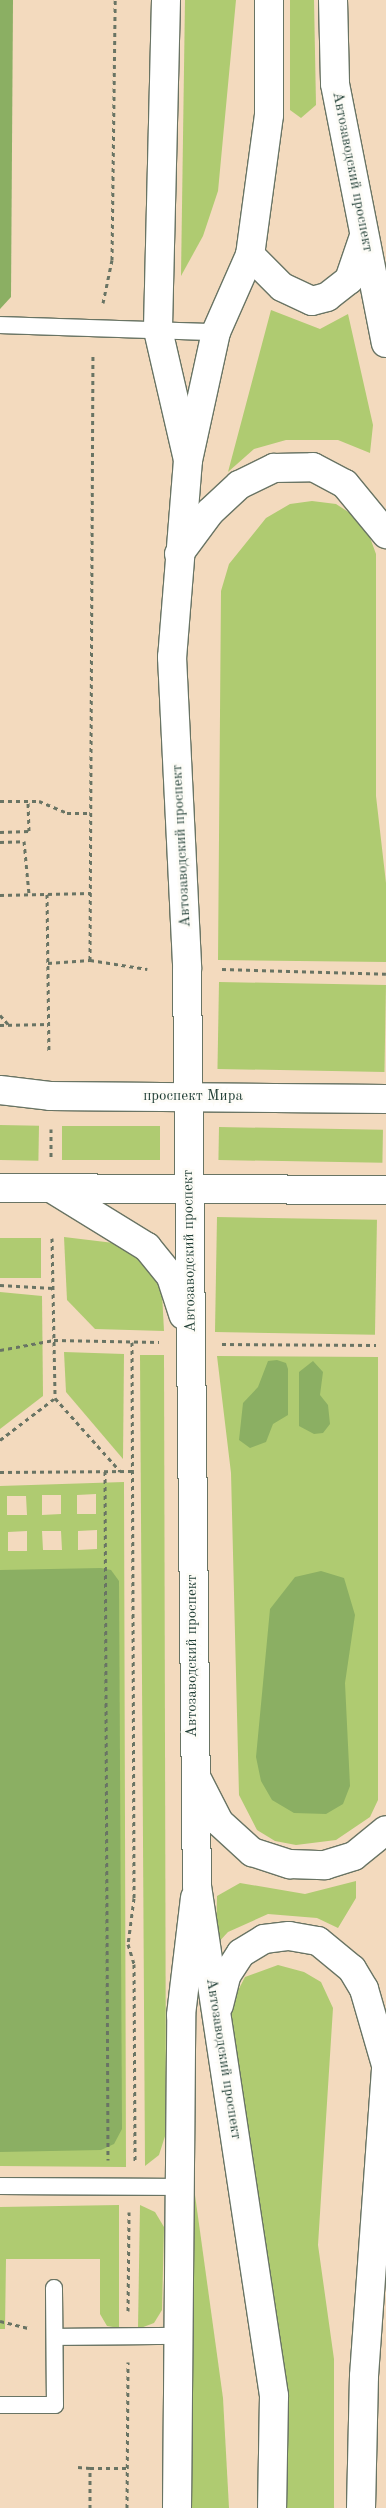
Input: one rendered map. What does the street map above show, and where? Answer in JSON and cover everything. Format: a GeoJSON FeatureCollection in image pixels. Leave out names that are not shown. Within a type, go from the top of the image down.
{"type":"FeatureCollection","features":[{"type":"Feature","properties":{"kind":"street"},"geometry":{"type":"LineString","coordinates":[[166,0],[158,330],[188,460]]}},
{"type":"Feature","properties":{"kind":"street","name":"Автозаводский проспект"},"geometry":{"type":"LineString","coordinates":[[269,0],[269,115],[250,255],[216,332],[188,460],[178,556],[172,657],[186,943],[190,1189],[204,1343],[193,1771],[197,1886],[274,2396],[272,2508]]}},
{"type":"Feature","properties":{"kind":"street","name":"Автозаводский проспект"},"geometry":{"type":"LineString","coordinates":[[333,0],[335,84],[386,343]]}},
{"type":"Feature","properties":{"kind":"street"},"geometry":{"type":"LineString","coordinates":[[250,255],[282,288],[312,302],[327,297],[348,280],[365,235]]}},
{"type":"Feature","properties":{"kind":"street"},"geometry":{"type":"LineString","coordinates":[[178,556],[210,512],[239,485],[274,468],[313,467],[345,484],[386,534]]}},
{"type":"Feature","properties":{"kind":"street","name":"проспект Мира"},"geometry":{"type":"LineString","coordinates":[[0,1090],[50,1096],[386,1099]]}},
{"type":"Feature","properties":{"kind":"street"},"geometry":{"type":"LineString","coordinates":[[0,1188],[386,1190]]}},
{"type":"Feature","properties":{"kind":"street"},"geometry":{"type":"LineString","coordinates":[[51,1188],[147,1247],[171,1277],[204,1343]]}},
{"type":"Feature","properties":{"kind":"street"},"geometry":{"type":"LineString","coordinates":[[193,1771],[218,1822],[252,1852],[290,1864],[324,1865],[354,1856],[386,1830]]}},
{"type":"Feature","properties":{"kind":"street"},"geometry":{"type":"LineString","coordinates":[[177,2508],[181,2015],[197,1886]]}},
{"type":"Feature","properties":{"kind":"street"},"geometry":{"type":"LineString","coordinates":[[219,2030],[226,1976],[241,1952],[264,1939],[289,1936],[318,1941],[352,1969],[364,1989],[386,2066],[364,2376],[361,2508]]}},
{"type":"Feature","properties":{"kind":"lane"},"geometry":{"type":"LineString","coordinates":[[0,325],[216,332]]}},
{"type":"Feature","properties":{"kind":"lane"},"geometry":{"type":"LineString","coordinates":[[0,2186],[179,2187]]}},
{"type":"Feature","properties":{"kind":"lane"},"geometry":{"type":"LineString","coordinates":[[0,2405],[55,2405],[54,2288]]}},
{"type":"Feature","properties":{"kind":"lane"},"geometry":{"type":"LineString","coordinates":[[55,2337],[177,2336]]}},
{"type":"Feature","properties":{"kind":"path"},"geometry":{"type":"LineString","coordinates":[[90,960],[92,358],[112,260],[115,0]]}},
{"type":"Feature","properties":{"kind":"path"},"geometry":{"type":"LineString","coordinates":[[0,801],[28,801],[67,813],[91,813]]}},
{"type":"Feature","properties":{"kind":"path"},"geometry":{"type":"LineString","coordinates":[[0,832],[29,832],[28,801]]}},
{"type":"Feature","properties":{"kind":"path"},"geometry":{"type":"LineString","coordinates":[[0,842],[24,841],[29,894]]}},
{"type":"Feature","properties":{"kind":"path"},"geometry":{"type":"LineString","coordinates":[[0,895],[91,893]]}},
{"type":"Feature","properties":{"kind":"path"},"geometry":{"type":"LineString","coordinates":[[47,894],[49,1052]]}},
{"type":"Feature","properties":{"kind":"path"},"geometry":{"type":"LineString","coordinates":[[48,963],[90,960],[147,969]]}},
{"type":"Feature","properties":{"kind":"path"},"geometry":{"type":"LineString","coordinates":[[222,969],[386,974]]}},
{"type":"Feature","properties":{"kind":"path"},"geometry":{"type":"LineString","coordinates":[[0,1015],[9,1025]]}},
{"type":"Feature","properties":{"kind":"path"},"geometry":{"type":"LineString","coordinates":[[0,1025],[48,1024]]}},
{"type":"Feature","properties":{"kind":"path"},"geometry":{"type":"LineString","coordinates":[[51,1126],[51,1160]]}},
{"type":"Feature","properties":{"kind":"path"},"geometry":{"type":"LineString","coordinates":[[52,1238],[56,1398],[120,1471]]}},
{"type":"Feature","properties":{"kind":"path"},"geometry":{"type":"LineString","coordinates":[[0,1285],[53,1288]]}},
{"type":"Feature","properties":{"kind":"path"},"geometry":{"type":"LineString","coordinates":[[0,1350],[54,1340],[164,1342]]}},
{"type":"Feature","properties":{"kind":"path"},"geometry":{"type":"LineString","coordinates":[[127,2508],[134,1964],[128,1944],[128,1920],[134,1898],[132,1342]]}},
{"type":"Feature","properties":{"kind":"path"},"geometry":{"type":"LineString","coordinates":[[204,1343],[376,1345]]}},
{"type":"Feature","properties":{"kind":"path"},"geometry":{"type":"LineString","coordinates":[[0,1440],[56,1398]]}},
{"type":"Feature","properties":{"kind":"path"},"geometry":{"type":"LineString","coordinates":[[106,1471],[108,2186]]}},
{"type":"Feature","properties":{"kind":"path"},"geometry":{"type":"LineString","coordinates":[[0,1472],[132,1471]]}},
{"type":"Feature","properties":{"kind":"path"},"geometry":{"type":"LineString","coordinates":[[78,2468],[128,2468]]}},
{"type":"Feature","properties":{"kind":"path"},"geometry":{"type":"LineString","coordinates":[[90,2468],[90,2508]]}},
{"type":"Feature","properties":{"kind":"green space"},"geometry":{"type":"Polygon","coordinates":[[[0,0],[13,0],[11,297],[0,309],[0,0]]]}},
{"type":"Feature","properties":{"kind":"green space"},"geometry":{"type":"Polygon","coordinates":[[[185,0],[236,0],[218,191],[203,236],[181,276],[185,0]]]}},
{"type":"Feature","properties":{"kind":"green space"},"geometry":{"type":"Polygon","coordinates":[[[290,0],[314,0],[316,105],[301,118],[290,110],[290,0]]]}},
{"type":"Feature","properties":{"kind":"green space"},"geometry":{"type":"Polygon","coordinates":[[[271,310],[320,329],[348,314],[373,425],[370,453],[338,440],[286,440],[254,449],[228,472],[271,310]]]}},
{"type":"Feature","properties":{"kind":"green space"},"geometry":{"type":"Polygon","coordinates":[[[312,501],[336,504],[353,515],[368,532],[376,554],[376,796],[386,883],[386,962],[218,960],[221,591],[229,564],[266,518],[290,504],[312,501]]]}},
{"type":"Feature","properties":{"kind":"green space"},"geometry":{"type":"Polygon","coordinates":[[[219,982],[386,985],[384,1072],[217,1069],[219,982]]]}},
{"type":"Feature","properties":{"kind":"green space"},"geometry":{"type":"Polygon","coordinates":[[[0,1125],[39,1126],[38,1161],[0,1160],[0,1125]]]}},
{"type":"Feature","properties":{"kind":"green space"},"geometry":{"type":"Polygon","coordinates":[[[62,1126],[160,1126],[160,1160],[62,1160],[62,1126]]]}},
{"type":"Feature","properties":{"kind":"green space"},"geometry":{"type":"Polygon","coordinates":[[[219,1127],[383,1130],[382,1163],[218,1160],[219,1127]]]}},
{"type":"Feature","properties":{"kind":"green space"},"geometry":{"type":"Polygon","coordinates":[[[217,1217],[377,1220],[375,1335],[215,1332],[217,1217]]]}},
{"type":"Feature","properties":{"kind":"green space"},"geometry":{"type":"Polygon","coordinates":[[[64,1237],[122,1244],[155,1272],[162,1293],[164,1331],[95,1329],[67,1300],[64,1237]]]}},
{"type":"Feature","properties":{"kind":"green space"},"geometry":{"type":"Polygon","coordinates":[[[0,1238],[41,1238],[41,1278],[0,1278],[0,1238]]]}},
{"type":"Feature","properties":{"kind":"green space"},"geometry":{"type":"Polygon","coordinates":[[[0,1292],[42,1296],[43,1396],[0,1429],[0,1292]]]}},
{"type":"Feature","properties":{"kind":"green space"},"geometry":{"type":"Polygon","coordinates":[[[64,1352],[124,1354],[123,1459],[66,1392],[64,1352]]]}},
{"type":"Feature","properties":{"kind":"green space"},"geometry":{"type":"Polygon","coordinates":[[[140,1355],[164,1355],[166,2133],[159,2155],[145,2166],[140,1355]]]}},
{"type":"Feature","properties":{"kind":"green space"},"geometry":{"type":"Polygon","coordinates":[[[217,1356],[378,1357],[378,1800],[370,1817],[336,1840],[296,1845],[275,1841],[257,1830],[239,1795],[231,1473],[217,1356]]]}},
{"type":"Feature","properties":{"kind":"green space"},"geometry":{"type":"Polygon","coordinates":[[[277,1360],[286,1363],[288,1369],[288,1415],[273,1424],[266,1442],[250,1448],[239,1440],[243,1403],[258,1387],[268,1361],[277,1360]]]}},
{"type":"Feature","properties":{"kind":"green space"},"geometry":{"type":"Polygon","coordinates":[[[313,1361],[323,1372],[320,1395],[328,1405],[330,1424],[323,1433],[314,1434],[299,1426],[299,1372],[313,1361]]]}},
{"type":"Feature","properties":{"kind":"green space"},"geometry":{"type":"Polygon","coordinates":[[[124,1482],[126,2167],[0,2166],[0,1486],[124,1482]],[[96,1494],[77,1495],[77,1514],[96,1514],[96,1494]],[[42,1495],[42,1515],[61,1514],[61,1495],[42,1495]],[[7,1496],[7,1515],[27,1515],[26,1496],[7,1496]],[[97,1530],[78,1531],[78,1550],[97,1549],[97,1530]],[[27,1531],[8,1532],[8,1551],[27,1551],[27,1531]],[[42,1531],[43,1550],[62,1550],[61,1531],[42,1531]]]}},
{"type":"Feature","properties":{"kind":"green space"},"geometry":{"type":"Polygon","coordinates":[[[101,1568],[111,1570],[119,1581],[122,2129],[114,2144],[101,2150],[0,2152],[0,1570],[101,1568]]]}},
{"type":"Feature","properties":{"kind":"green space"},"geometry":{"type":"Polygon","coordinates":[[[321,1571],[344,1578],[355,1615],[345,1683],[350,1786],[343,1804],[326,1814],[294,1813],[272,1800],[261,1781],[256,1757],[270,1609],[295,1577],[321,1571]]]}},
{"type":"Feature","properties":{"kind":"green space"},"geometry":{"type":"Polygon","coordinates":[[[356,1881],[356,1898],[338,1928],[317,1918],[268,1914],[228,1932],[216,1945],[217,1896],[240,1883],[305,1894],[356,1881]]]}},
{"type":"Feature","properties":{"kind":"green space"},"geometry":{"type":"Polygon","coordinates":[[[278,1965],[304,1972],[321,1982],[333,2008],[318,2245],[334,2359],[334,2508],[286,2508],[228,2010],[245,1977],[278,1965]]]}},
{"type":"Feature","properties":{"kind":"green space"},"geometry":{"type":"Polygon","coordinates":[[[191,2166],[223,2398],[229,2508],[188,2508],[191,2166]]]}},
{"type":"Feature","properties":{"kind":"green space"},"geometry":{"type":"Polygon","coordinates":[[[119,2205],[119,2328],[107,2326],[100,2314],[100,2259],[6,2259],[5,2329],[0,2329],[0,2207],[119,2205]]]}},
{"type":"Feature","properties":{"kind":"green space"},"geometry":{"type":"Polygon","coordinates":[[[140,2205],[155,2212],[164,2227],[162,2310],[154,2323],[138,2329],[140,2205]]]}}]}
